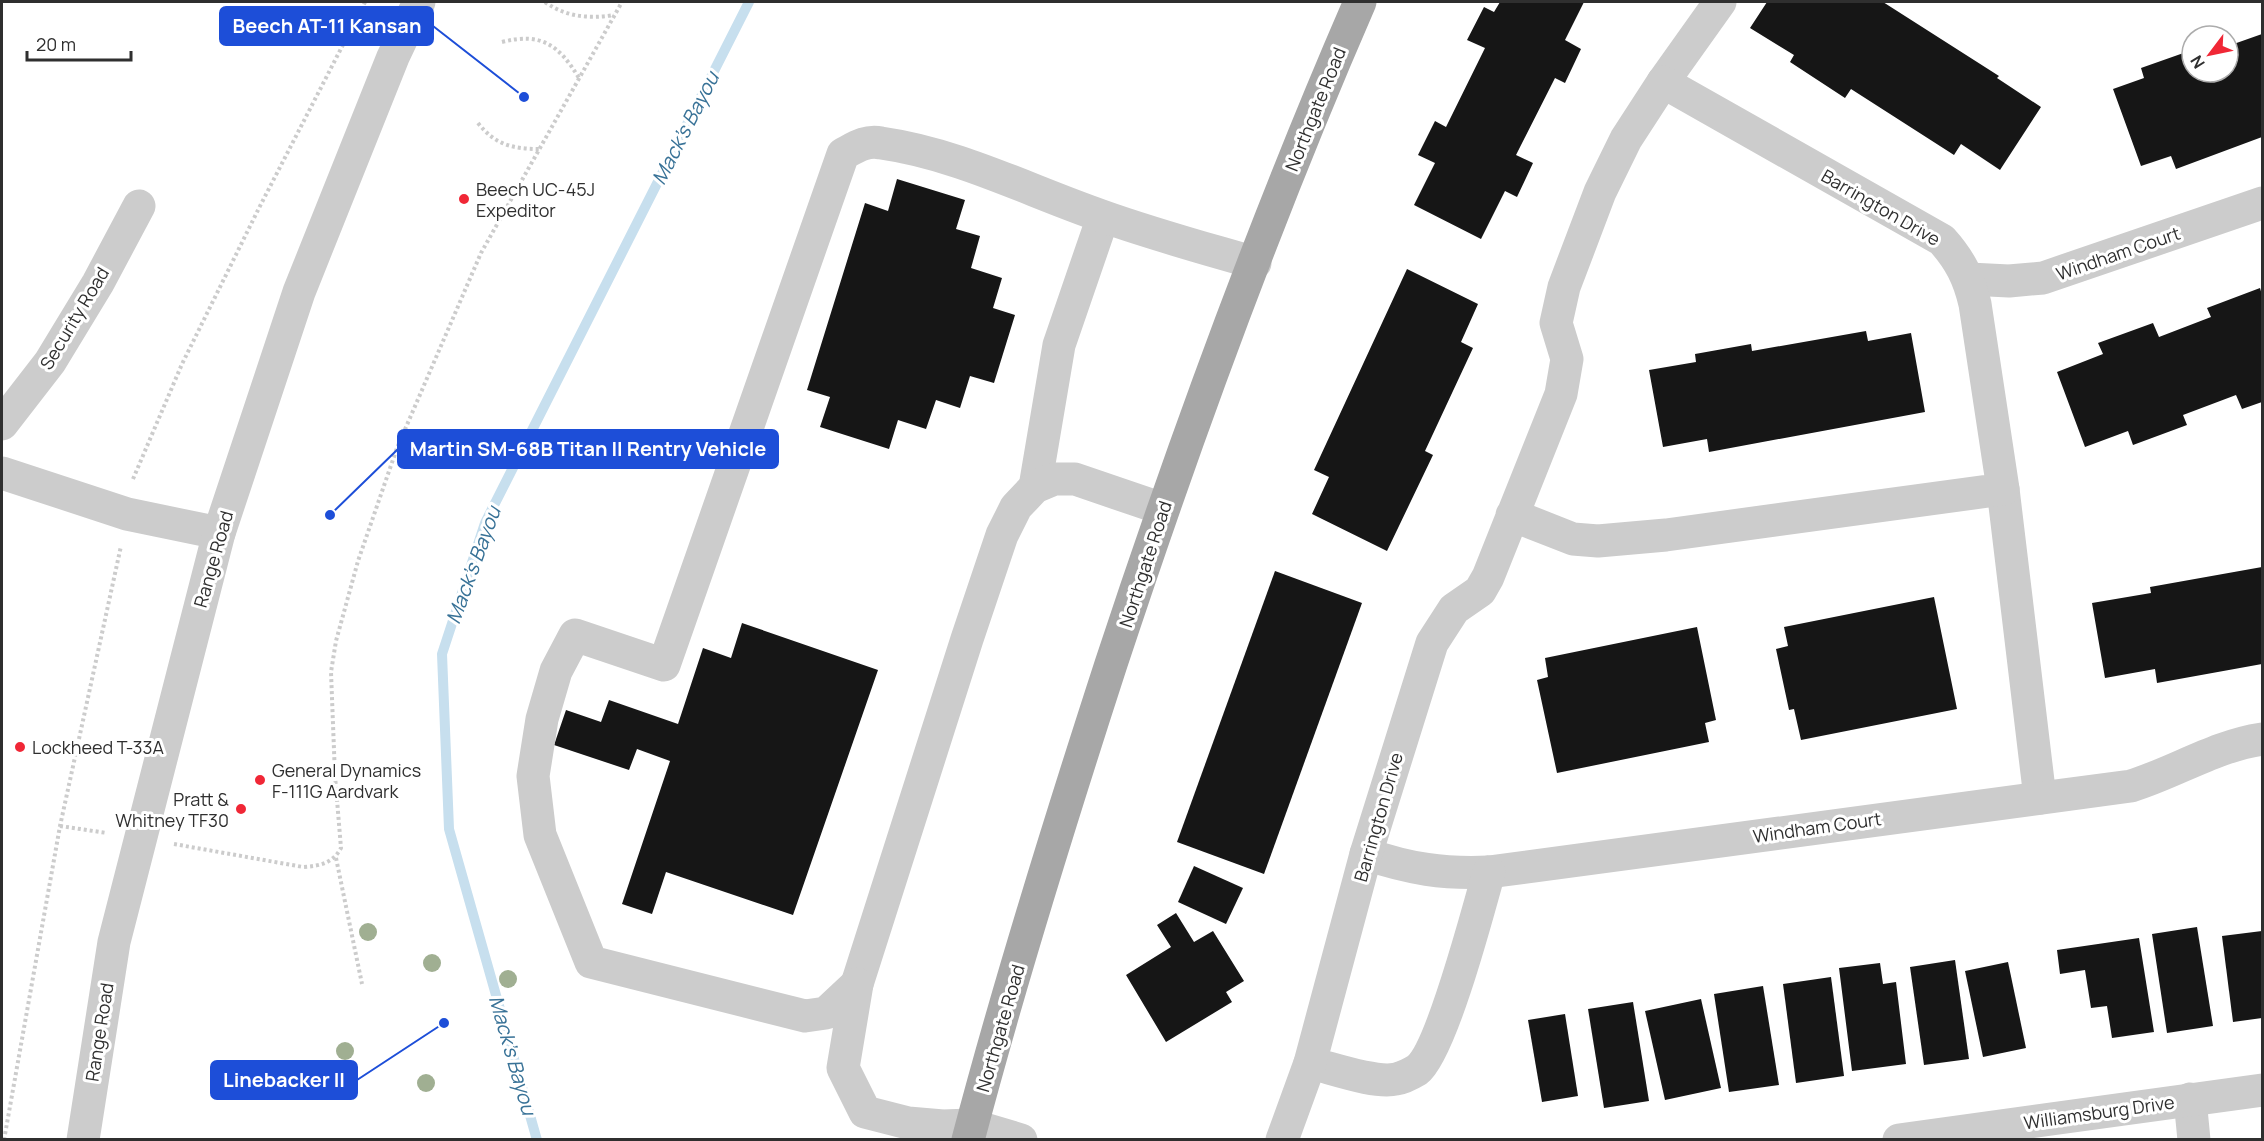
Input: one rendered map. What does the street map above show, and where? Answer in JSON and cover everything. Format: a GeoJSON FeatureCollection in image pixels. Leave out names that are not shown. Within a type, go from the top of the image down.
{"type":"FeatureCollection","features":[{"type":"Feature","properties":{"kind":"main road","name":"Northgate Road"},"geometry":{"type":"LineString","coordinates":[[970,1132],[1059,822],[1163,509],[1308,120],[1360,2]]}},
{"type":"Feature","properties":{"kind":"street","name":"Range Road"},"geometry":{"type":"LineString","coordinates":[[83,1140],[114,942],[219,533],[299,292],[393,57],[419,2]]}},
{"type":"Feature","properties":{"kind":"street"},"geometry":{"type":"LineString","coordinates":[[1663,82],[1720,2]]}},
{"type":"Feature","properties":{"kind":"street","name":"Barrington Drive"},"geometry":{"type":"LineString","coordinates":[[1282,1140],[1310,1063],[1366,854],[1432,643],[1454,609],[1480,591],[1549,426],[1566,375],[1567,358],[1556,323],[1564,287],[1616,158],[1663,82],[1942,240],[1958,258],[1969,279],[2003,489],[2040,798]]}},
{"type":"Feature","properties":{"kind":"street"},"geometry":{"type":"LineString","coordinates":[[857,984],[826,1013],[805,1016],[591,962],[540,835],[533,776],[542,719],[556,671],[575,635],[664,664],[843,154],[863,143],[880,142],[969,165],[1102,217],[1255,263]]}},
{"type":"Feature","properties":{"kind":"street","name":"Windham Court"},"geometry":{"type":"LineString","coordinates":[[1969,279],[2043,278],[2262,203]]}},
{"type":"Feature","properties":{"kind":"street","name":"Security Road"},"geometry":{"type":"LineString","coordinates":[[2,424],[50,362],[98,283],[139,206]]}},
{"type":"Feature","properties":{"kind":"street"},"geometry":{"type":"LineString","coordinates":[[1035,486],[1059,345],[1102,217]]}},
{"type":"Feature","properties":{"kind":"street"},"geometry":{"type":"LineString","coordinates":[[2,473],[127,514],[219,533]]}},
{"type":"Feature","properties":{"kind":"street"},"geometry":{"type":"LineString","coordinates":[[1020,1140],[943,1126],[908,1123],[865,1112],[843,1068],[857,984],[967,639],[1002,535],[1016,507],[1035,486],[1054,479],[1075,479],[1163,509]]}},
{"type":"Feature","properties":{"kind":"street"},"geometry":{"type":"LineString","coordinates":[[1512,515],[1573,538],[1598,541],[2003,489]]}},
{"type":"Feature","properties":{"kind":"street","name":"Windham Court"},"geometry":{"type":"LineString","coordinates":[[1366,854],[1422,871],[1452,874],[1489,872],[2131,786],[2165,775],[2224,747],[2262,739]]}},
{"type":"Feature","properties":{"kind":"street"},"geometry":{"type":"LineString","coordinates":[[1310,1063],[1378,1079],[1395,1079],[1418,1070],[1433,1047],[1460,969],[1489,872]]}},
{"type":"Feature","properties":{"kind":"street","name":"Williamsburg Drive"},"geometry":{"type":"LineString","coordinates":[[1899,1140],[2262,1090]]}},
{"type":"Feature","properties":{"kind":"street"},"geometry":{"type":"LineString","coordinates":[[2190,1099],[2194,1140]]}},
{"type":"Feature","properties":{"kind":"path"},"geometry":{"type":"LineString","coordinates":[[4,1140],[60,826],[133,479],[182,364],[258,208],[365,2]]}},
{"type":"Feature","properties":{"kind":"path"},"geometry":{"type":"LineString","coordinates":[[545,2],[560,12],[578,16],[595,18],[614,15]]}},
{"type":"Feature","properties":{"kind":"path"},"geometry":{"type":"LineString","coordinates":[[362,984],[336,858],[341,848],[341,840],[335,776],[331,672],[336,641],[358,561],[397,448],[462,295],[481,253],[622,2]]}},
{"type":"Feature","properties":{"kind":"path"},"geometry":{"type":"LineString","coordinates":[[502,42],[532,38],[548,43],[561,51],[579,78]]}},
{"type":"Feature","properties":{"kind":"path"},"geometry":{"type":"LineString","coordinates":[[478,123],[491,138],[507,147],[541,149]]}},
{"type":"Feature","properties":{"kind":"path"},"geometry":{"type":"LineString","coordinates":[[60,826],[303,867],[316,867],[336,858]]}},
{"type":"Feature","properties":{"kind":"building"},"geometry":{"type":"Polygon","coordinates":[[[1500,2],[1584,2],[1565,40],[1581,49],[1565,83],[1555,78],[1516,155],[1533,163],[1517,197],[1505,191],[1481,239],[1414,205],[1435,163],[1418,155],[1435,121],[1446,127],[1485,48],[1467,40],[1484,7],[1494,12],[1500,2]]]}},
{"type":"Feature","properties":{"kind":"building"},"geometry":{"type":"Polygon","coordinates":[[[1767,2],[1883,2],[1999,76],[1997,78],[2041,107],[2000,170],[1961,144],[1954,155],[1851,89],[1845,98],[1790,62],[1794,55],[1750,28],[1767,2]]]}},
{"type":"Feature","properties":{"kind":"building"},"geometry":{"type":"Polygon","coordinates":[[[2262,34],[2262,137],[2176,169],[2171,156],[2141,166],[2113,89],[2144,78],[2141,68],[2180,54],[2180,84],[2240,84],[2240,42],[2262,34]]]}},
{"type":"Feature","properties":{"kind":"building"},"geometry":{"type":"Polygon","coordinates":[[[897,179],[965,200],[956,229],[980,236],[971,268],[1002,278],[993,308],[1015,315],[994,383],[970,376],[960,408],[936,400],[926,429],[898,420],[889,449],[820,427],[830,397],[807,390],[865,203],[888,211],[897,179]]]}},
{"type":"Feature","properties":{"kind":"building"},"geometry":{"type":"Polygon","coordinates":[[[1407,269],[1478,304],[1461,342],[1473,348],[1425,451],[1433,455],[1387,551],[1312,514],[1329,477],[1314,470],[1407,269]]]}},
{"type":"Feature","properties":{"kind":"building"},"geometry":{"type":"Polygon","coordinates":[[[2260,288],[2262,295],[2262,402],[2242,409],[2236,395],[2183,415],[2187,425],[2133,445],[2128,431],[2085,447],[2057,372],[2103,354],[2098,343],[2153,323],[2159,337],[2211,317],[2207,308],[2260,288]]]}},
{"type":"Feature","properties":{"kind":"building"},"geometry":{"type":"Polygon","coordinates":[[[1866,331],[1868,341],[1911,333],[1925,412],[1709,452],[1707,439],[1663,447],[1649,370],[1696,362],[1695,354],[1751,344],[1752,351],[1866,331]]]}},
{"type":"Feature","properties":{"kind":"building"},"geometry":{"type":"Polygon","coordinates":[[[2262,567],[2262,664],[2157,683],[2155,669],[2105,678],[2092,603],[2151,593],[2150,587],[2262,567]]]}},
{"type":"Feature","properties":{"kind":"building"},"geometry":{"type":"Polygon","coordinates":[[[1275,571],[1362,603],[1264,874],[1177,842],[1275,571]]]}},
{"type":"Feature","properties":{"kind":"building"},"geometry":{"type":"Polygon","coordinates":[[[1934,597],[1957,709],[1801,740],[1794,709],[1789,710],[1776,649],[1788,646],[1784,627],[1934,597]]]}},
{"type":"Feature","properties":{"kind":"building"},"geometry":{"type":"Polygon","coordinates":[[[742,623],[878,670],[793,915],[666,872],[652,914],[622,904],[670,761],[637,749],[629,770],[554,745],[566,710],[601,722],[609,700],[678,724],[703,648],[731,658],[742,623]]]}},
{"type":"Feature","properties":{"kind":"building"},"geometry":{"type":"Polygon","coordinates":[[[1697,627],[1716,720],[1705,723],[1709,742],[1557,773],[1537,680],[1548,677],[1545,658],[1697,627]]]}},
{"type":"Feature","properties":{"kind":"building"},"geometry":{"type":"Polygon","coordinates":[[[1194,866],[1243,888],[1226,924],[1178,902],[1194,866]]]}},
{"type":"Feature","properties":{"kind":"building"},"geometry":{"type":"Polygon","coordinates":[[[1176,913],[1194,942],[1213,931],[1244,981],[1226,992],[1232,1002],[1166,1042],[1126,975],[1171,947],[1157,925],[1176,913]]]}},
{"type":"Feature","properties":{"kind":"building"},"geometry":{"type":"Polygon","coordinates":[[[2197,927],[2213,1026],[2167,1033],[2152,934],[2197,927]]]}},
{"type":"Feature","properties":{"kind":"building"},"geometry":{"type":"Polygon","coordinates":[[[2262,931],[2262,1018],[2233,1022],[2222,936],[2262,931]]]}},
{"type":"Feature","properties":{"kind":"building"},"geometry":{"type":"Polygon","coordinates":[[[2139,938],[2154,1032],[2112,1038],[2107,1006],[2091,1008],[2085,970],[2060,974],[2057,950],[2139,938]]]}},
{"type":"Feature","properties":{"kind":"building"},"geometry":{"type":"Polygon","coordinates":[[[1955,960],[1969,1059],[1924,1065],[1910,967],[1955,960]]]}},
{"type":"Feature","properties":{"kind":"building"},"geometry":{"type":"Polygon","coordinates":[[[2008,962],[2026,1048],[1983,1057],[1965,971],[2008,962]]]}},
{"type":"Feature","properties":{"kind":"building"},"geometry":{"type":"Polygon","coordinates":[[[1880,963],[1883,984],[1896,982],[1906,1064],[1852,1071],[1839,968],[1880,963]]]}},
{"type":"Feature","properties":{"kind":"building"},"geometry":{"type":"Polygon","coordinates":[[[1831,977],[1844,1076],[1796,1083],[1783,984],[1831,977]]]}},
{"type":"Feature","properties":{"kind":"building"},"geometry":{"type":"Polygon","coordinates":[[[1763,986],[1779,1085],[1729,1092],[1714,994],[1763,986]]]}},
{"type":"Feature","properties":{"kind":"building"},"geometry":{"type":"Polygon","coordinates":[[[1701,999],[1721,1088],[1665,1100],[1645,1011],[1701,999]]]}},
{"type":"Feature","properties":{"kind":"building"},"geometry":{"type":"Polygon","coordinates":[[[1633,1002],[1649,1101],[1604,1108],[1588,1009],[1633,1002]]]}},
{"type":"Feature","properties":{"kind":"building"},"geometry":{"type":"Polygon","coordinates":[[[1565,1014],[1578,1096],[1542,1102],[1528,1020],[1565,1014]]]}},
{"type":"Feature","properties":{"kind":"waterway","name":"Mack's Bayou"},"geometry":{"type":"LineString","coordinates":[[537,1140],[449,829],[442,654],[485,523],[749,2]]}},
{"type":"Feature","properties":{"kind":"place","name":"Beech AT-11 Kansan"},"geometry":{"type":"Point","coordinates":[524,97]}},
{"type":"Feature","properties":{"kind":"place","name":"Beech UC-45J Expeditor"},"geometry":{"type":"Point","coordinates":[464,199]}},
{"type":"Feature","properties":{"kind":"place","name":"Martin SM-68B Titan II Rentry Vehicle"},"geometry":{"type":"Point","coordinates":[330,515]}},
{"type":"Feature","properties":{"kind":"place","name":"Lockheed T-33A"},"geometry":{"type":"Point","coordinates":[20,747]}},
{"type":"Feature","properties":{"kind":"place","name":"General Dynamics F-111G Aardvark"},"geometry":{"type":"Point","coordinates":[260,780]}},
{"type":"Feature","properties":{"kind":"place","name":"Pratt & Whitney TF30"},"geometry":{"type":"Point","coordinates":[241,809]}},
{"type":"Feature","properties":{"kind":"place","name":"Linebacker II"},"geometry":{"type":"Point","coordinates":[444,1023]}}]}
